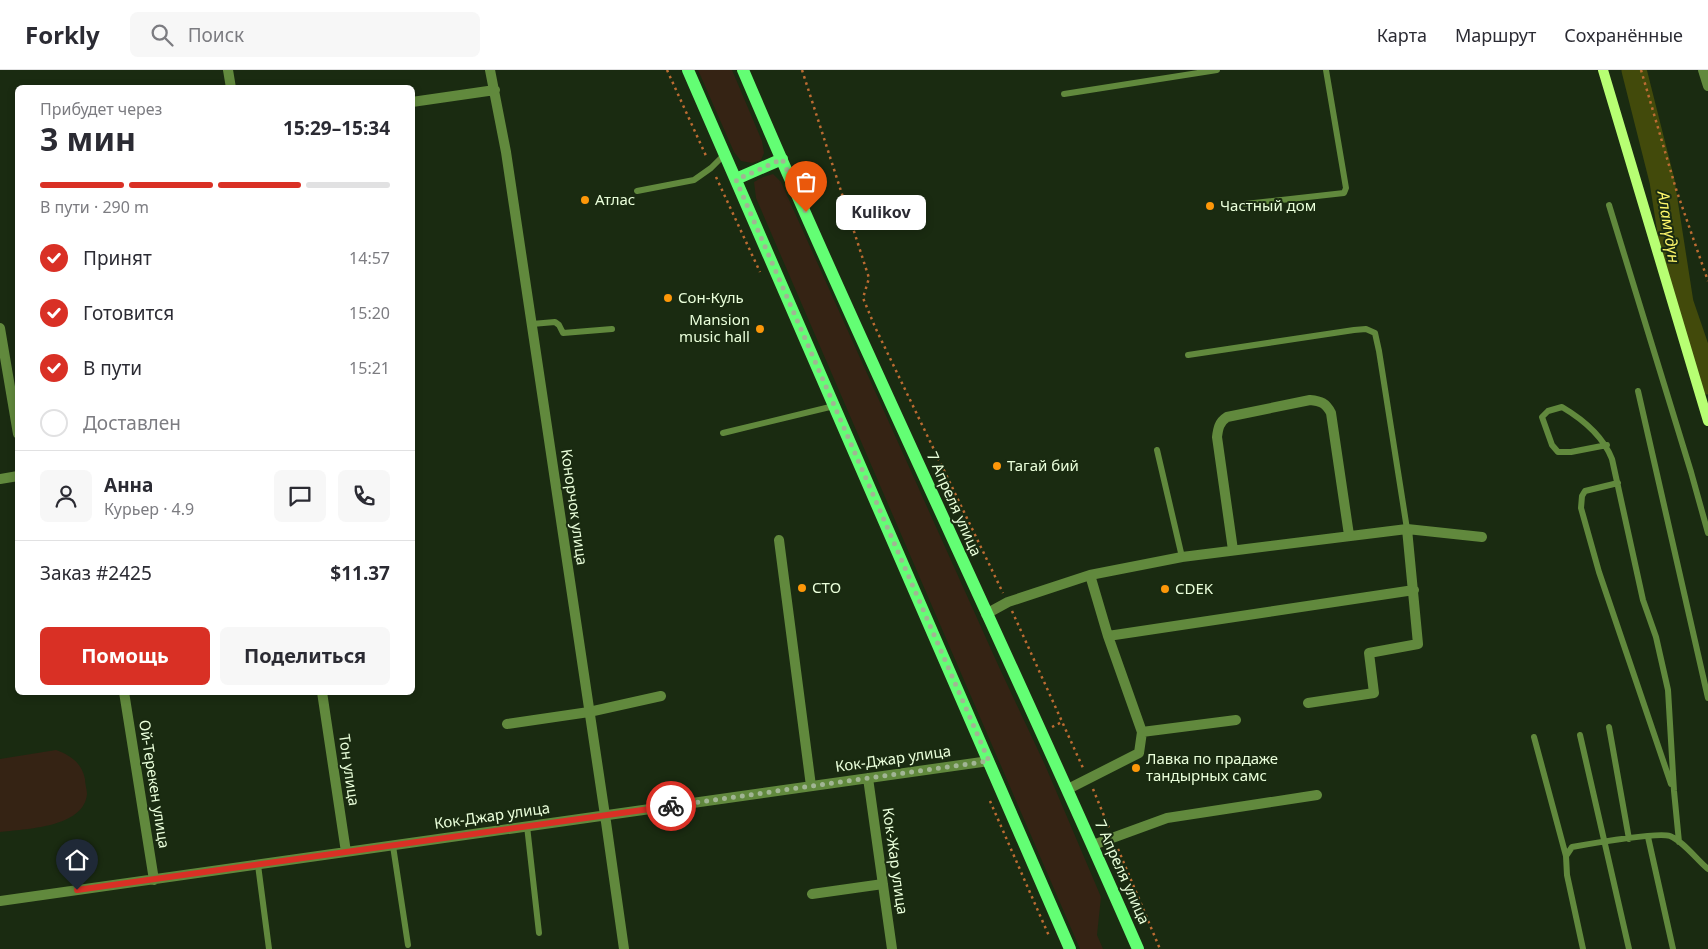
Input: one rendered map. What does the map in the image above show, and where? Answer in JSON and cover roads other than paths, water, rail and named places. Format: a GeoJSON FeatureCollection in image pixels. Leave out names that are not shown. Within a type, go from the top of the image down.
{"type":"FeatureCollection","features":[{"type":"Feature","properties":{"kind":"main road"},"geometry":{"type":"LineString","coordinates":[[688,70],[1070,949]]}},
{"type":"Feature","properties":{"kind":"main road","name":"7 Апреля улица"},"geometry":{"type":"LineString","coordinates":[[746,72],[782,159],[986,614],[1068,789],[1138,949]]}},
{"type":"Feature","properties":{"kind":"main road"},"geometry":{"type":"LineString","coordinates":[[736,180],[782,159]]}},
{"type":"Feature","properties":{"kind":"street"},"geometry":{"type":"LineString","coordinates":[[228,70],[230,85]]}},
{"type":"Feature","properties":{"kind":"street","name":"Конорчок улица"},"geometry":{"type":"LineString","coordinates":[[490,70],[495,90],[532,324],[624,949]]}},
{"type":"Feature","properties":{"kind":"street"},"geometry":{"type":"LineString","coordinates":[[1603,70],[1708,421]]}},
{"type":"Feature","properties":{"kind":"street"},"geometry":{"type":"LineString","coordinates":[[1703,70],[1708,86]]}},
{"type":"Feature","properties":{"kind":"street"},"geometry":{"type":"LineString","coordinates":[[415,102],[495,90]]}},
{"type":"Feature","properties":{"kind":"street"},"geometry":{"type":"LineString","coordinates":[[0,328],[15,416]]}},
{"type":"Feature","properties":{"kind":"street"},"geometry":{"type":"LineString","coordinates":[[1233,550],[1217,437],[1220,425],[1227,417],[1310,400],[1320,401],[1328,407],[1331,413],[1349,535]]}},
{"type":"Feature","properties":{"kind":"street"},"geometry":{"type":"LineString","coordinates":[[0,479],[15,476]]}},
{"type":"Feature","properties":{"kind":"street"},"geometry":{"type":"LineString","coordinates":[[986,614],[1008,602],[1090,575],[1182,557],[1407,528],[1482,537]]}},
{"type":"Feature","properties":{"kind":"street"},"geometry":{"type":"LineString","coordinates":[[1308,703],[1374,693],[1369,653],[1418,644],[1407,528]]}},
{"type":"Feature","properties":{"kind":"street"},"geometry":{"type":"LineString","coordinates":[[778,540],[811,786]]}},
{"type":"Feature","properties":{"kind":"street"},"geometry":{"type":"LineString","coordinates":[[1068,789],[1139,753],[1142,732],[1108,636],[1090,575]]}},
{"type":"Feature","properties":{"kind":"street"},"geometry":{"type":"LineString","coordinates":[[1108,636],[1414,590]]}},
{"type":"Feature","properties":{"kind":"street","name":"Ой-Терекен улица"},"geometry":{"type":"LineString","coordinates":[[124,695],[154,880]]}},
{"type":"Feature","properties":{"kind":"street","name":"Тон улица"},"geometry":{"type":"LineString","coordinates":[[322,695],[346,852]]}},
{"type":"Feature","properties":{"kind":"street"},"geometry":{"type":"LineString","coordinates":[[507,724],[589,712],[661,696]]}},
{"type":"Feature","properties":{"kind":"street"},"geometry":{"type":"LineString","coordinates":[[1142,732],[1236,720]]}},
{"type":"Feature","properties":{"kind":"street","name":"Кок-Джар улица"},"geometry":{"type":"LineString","coordinates":[[0,901],[989,761]]}},
{"type":"Feature","properties":{"kind":"street","name":"Кок-Жар улица"},"geometry":{"type":"LineString","coordinates":[[868,778],[892,949]]}},
{"type":"Feature","properties":{"kind":"street"},"geometry":{"type":"LineString","coordinates":[[1092,845],[1166,818],[1317,794]]}},
{"type":"Feature","properties":{"kind":"street"},"geometry":{"type":"LineString","coordinates":[[812,894],[883,884]]}},
{"type":"Feature","properties":{"kind":"lane"},"geometry":{"type":"LineString","coordinates":[[1064,94],[1191,72],[1217,70]]}},
{"type":"Feature","properties":{"kind":"lane"},"geometry":{"type":"LineString","coordinates":[[1245,204],[1344,193],[1326,70]]}},
{"type":"Feature","properties":{"kind":"lane"},"geometry":{"type":"LineString","coordinates":[[637,191],[694,180],[711,168],[725,154]]}},
{"type":"Feature","properties":{"kind":"lane"},"geometry":{"type":"LineString","coordinates":[[1609,205],[1708,533]]}},
{"type":"Feature","properties":{"kind":"lane"},"geometry":{"type":"LineString","coordinates":[[532,324],[555,322],[563,333],[612,329]]}},
{"type":"Feature","properties":{"kind":"lane"},"geometry":{"type":"LineString","coordinates":[[1188,355],[1328,333],[1366,329],[1375,333],[1380,351],[1407,528]]}},
{"type":"Feature","properties":{"kind":"lane"},"geometry":{"type":"LineString","coordinates":[[1638,391],[1708,698]]}},
{"type":"Feature","properties":{"kind":"lane"},"geometry":{"type":"LineString","coordinates":[[723,433],[834,406]]}},
{"type":"Feature","properties":{"kind":"lane"},"geometry":{"type":"LineString","coordinates":[[1607,445],[1571,452],[1558,452],[1552,445],[1542,417],[1548,412],[1562,407],[1579,417],[1607,445],[1612,459],[1643,600],[1656,637],[1668,690],[1679,842]]}},
{"type":"Feature","properties":{"kind":"lane"},"geometry":{"type":"LineString","coordinates":[[1157,450],[1182,557]]}},
{"type":"Feature","properties":{"kind":"lane"},"geometry":{"type":"LineString","coordinates":[[1618,483],[1586,491],[1582,496],[1581,508],[1599,572],[1674,791]]}},
{"type":"Feature","properties":{"kind":"lane"},"geometry":{"type":"LineString","coordinates":[[1610,727],[1629,839]]}},
{"type":"Feature","properties":{"kind":"lane"},"geometry":{"type":"LineString","coordinates":[[1580,735],[1629,949]]}},
{"type":"Feature","properties":{"kind":"lane"},"geometry":{"type":"LineString","coordinates":[[1534,737],[1566,856],[1567,875],[1583,949]]}},
{"type":"Feature","properties":{"kind":"lane"},"geometry":{"type":"LineString","coordinates":[[527,826],[539,933]]}},
{"type":"Feature","properties":{"kind":"lane"},"geometry":{"type":"LineString","coordinates":[[1648,836],[1673,949]]}},
{"type":"Feature","properties":{"kind":"lane"},"geometry":{"type":"LineString","coordinates":[[1566,856],[1572,847],[1648,836],[1668,836],[1679,842],[1708,870]]}},
{"type":"Feature","properties":{"kind":"lane"},"geometry":{"type":"LineString","coordinates":[[393,846],[408,945]]}},
{"type":"Feature","properties":{"kind":"lane"},"geometry":{"type":"LineString","coordinates":[[258,865],[269,949]]}},
{"type":"Feature","properties":{"kind":"waterway","name":"Аламүдүн"},"geometry":{"type":"LineString","coordinates":[[1634,70],[1662,181],[1681,303],[1708,382]]}},
{"type":"Feature","properties":{"kind":"place","name":"Атлас"},"geometry":{"type":"Point","coordinates":[585,200]}},
{"type":"Feature","properties":{"kind":"place","name":"Частный дом"},"geometry":{"type":"Point","coordinates":[1210,206]}},
{"type":"Feature","properties":{"kind":"place","name":"Kulikov"},"geometry":{"type":"Point","coordinates":[806,212]}},
{"type":"Feature","properties":{"kind":"place","name":"Сон-Куль"},"geometry":{"type":"Point","coordinates":[668,298]}},
{"type":"Feature","properties":{"kind":"place","name":"Mansion music hall"},"geometry":{"type":"Point","coordinates":[760,329]}},
{"type":"Feature","properties":{"kind":"place","name":"Тагай бий"},"geometry":{"type":"Point","coordinates":[997,466]}},
{"type":"Feature","properties":{"kind":"place","name":"СТО"},"geometry":{"type":"Point","coordinates":[802,588]}},
{"type":"Feature","properties":{"kind":"place","name":"CDEK"},"geometry":{"type":"Point","coordinates":[1165,589]}},
{"type":"Feature","properties":{"kind":"place","name":"Лавка по прадаже тандырных самс"},"geometry":{"type":"Point","coordinates":[1136,768]}}]}
